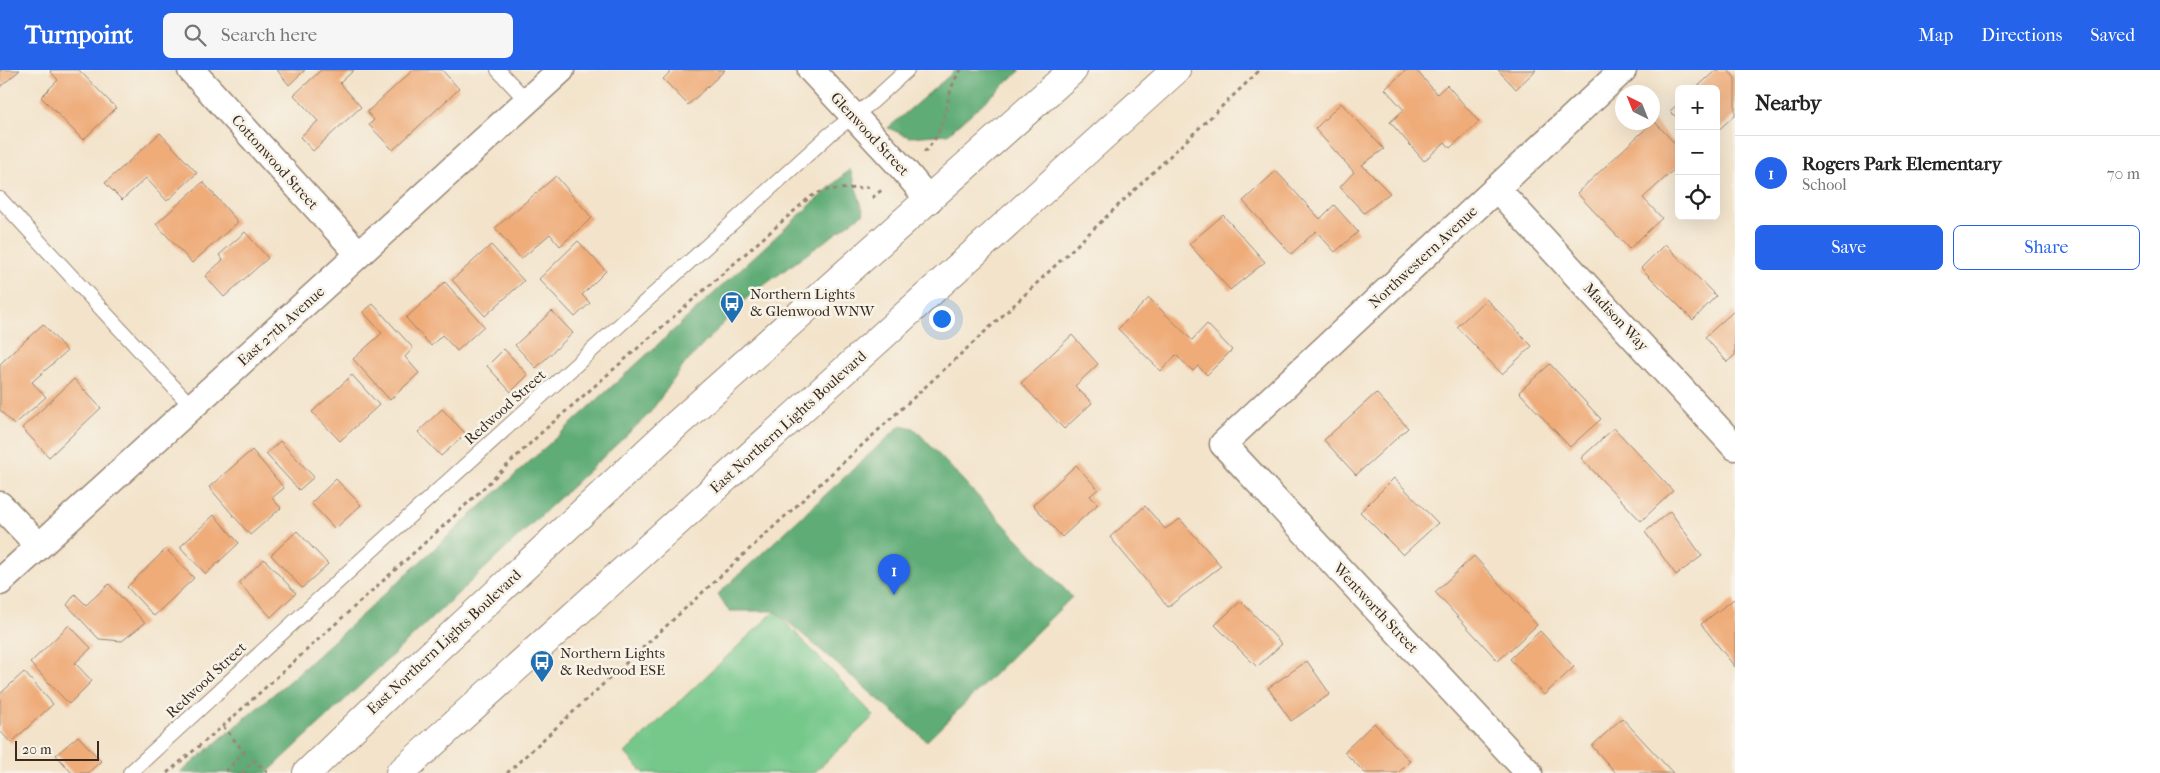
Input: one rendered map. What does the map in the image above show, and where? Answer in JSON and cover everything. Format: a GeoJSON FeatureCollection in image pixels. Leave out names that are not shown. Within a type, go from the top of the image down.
{"type":"FeatureCollection","features":[{"type":"Feature","properties":{"kind":"main road","name":"East Northern Lights Boulevard"},"geometry":{"type":"LineString","coordinates":[[307,773],[401,682],[676,424],[1073,70]]}},
{"type":"Feature","properties":{"kind":"main road","name":"East Northern Lights Boulevard"},"geometry":{"type":"LineString","coordinates":[[400,773],[1176,70]]}},
{"type":"Feature","properties":{"kind":"street","name":"Cottonwood Street"},"geometry":{"type":"LineString","coordinates":[[191,70],[359,254]]}},
{"type":"Feature","properties":{"kind":"street","name":"East 27th Avenue"},"geometry":{"type":"LineString","coordinates":[[0,582],[561,70]]}},
{"type":"Feature","properties":{"kind":"street","name":"Glenwood Street"},"geometry":{"type":"LineString","coordinates":[[811,70],[929,200]]}},
{"type":"Feature","properties":{"kind":"street","name":"Northwestern Avenue"},"geometry":{"type":"LineString","coordinates":[[1223,444],[1623,70]]}},
{"type":"Feature","properties":{"kind":"street","name":"Madison Way"},"geometry":{"type":"LineString","coordinates":[[1496,188],[1735,447]]}},
{"type":"Feature","properties":{"kind":"street","name":"Wentworth Street"},"geometry":{"type":"LineString","coordinates":[[1223,444],[1528,773]]}},
{"type":"Feature","properties":{"kind":"street"},"geometry":{"type":"LineString","coordinates":[[0,504],[39,546]]}},
{"type":"Feature","properties":{"kind":"lane"},"geometry":{"type":"LineString","coordinates":[[498,70],[527,101]]}},
{"type":"Feature","properties":{"kind":"lane","name":"Redwood Street"},"geometry":{"type":"LineString","coordinates":[[130,773],[377,545],[830,134],[907,70]]}},
{"type":"Feature","properties":{"kind":"lane"},"geometry":{"type":"LineString","coordinates":[[0,199],[192,407]]}},
{"type":"Feature","properties":{"kind":"path"},"geometry":{"type":"LineString","coordinates":[[927,150],[944,122],[955,78],[962,70]]}},
{"type":"Feature","properties":{"kind":"path"},"geometry":{"type":"LineString","coordinates":[[507,773],[1015,304],[1260,70]]}},
{"type":"Feature","properties":{"kind":"path"},"geometry":{"type":"LineString","coordinates":[[167,773],[223,726],[451,519],[541,434],[810,198],[819,192],[830,189],[840,190],[869,187]]}},
{"type":"Feature","properties":{"kind":"path"},"geometry":{"type":"LineString","coordinates":[[223,726],[244,752],[224,773]]}},
{"type":"Feature","properties":{"kind":"path"},"geometry":{"type":"LineString","coordinates":[[242,773],[254,760],[268,773]]}},
{"type":"Feature","properties":{"kind":"green space"},"geometry":{"type":"Polygon","coordinates":[[[956,70],[1021,70],[948,134],[909,137],[888,128],[956,70]]]}},
{"type":"Feature","properties":{"kind":"green space"},"geometry":{"type":"Polygon","coordinates":[[[850,169],[864,213],[749,296],[684,365],[649,414],[267,773],[180,773],[295,676],[850,169]]]}},
{"type":"Feature","properties":{"kind":"green space"},"geometry":{"type":"Polygon","coordinates":[[[901,425],[914,428],[1072,597],[927,741],[775,611],[729,611],[718,594],[901,425]]]}},
{"type":"Feature","properties":{"kind":"green space"},"geometry":{"type":"Polygon","coordinates":[[[775,611],[874,716],[814,773],[644,773],[625,753],[775,611]]]}},
{"type":"Feature","properties":{"kind":"building"},"geometry":{"type":"Polygon","coordinates":[[[0,70],[20,70],[0,87],[0,70]]]}},
{"type":"Feature","properties":{"kind":"building"},"geometry":{"type":"Polygon","coordinates":[[[51,70],[79,70],[116,108],[83,140],[41,97],[58,80],[51,70]]]}},
{"type":"Feature","properties":{"kind":"building"},"geometry":{"type":"Polygon","coordinates":[[[277,70],[305,70],[289,85],[277,70]]]}},
{"type":"Feature","properties":{"kind":"building"},"geometry":{"type":"Polygon","coordinates":[[[321,70],[354,70],[340,83],[361,107],[313,151],[300,137],[318,121],[294,95],[321,70]]]}},
{"type":"Feature","properties":{"kind":"building"},"geometry":{"type":"Polygon","coordinates":[[[413,70],[442,70],[459,89],[393,150],[369,125],[374,120],[367,112],[413,70]]]}},
{"type":"Feature","properties":{"kind":"building"},"geometry":{"type":"Polygon","coordinates":[[[672,70],[725,70],[688,105],[663,79],[672,70]]]}},
{"type":"Feature","properties":{"kind":"building"},"geometry":{"type":"Polygon","coordinates":[[[1406,70],[1416,70],[1437,94],[1447,85],[1479,122],[1450,148],[1445,142],[1424,161],[1390,122],[1404,110],[1385,89],[1406,70]]]}},
{"type":"Feature","properties":{"kind":"building"},"geometry":{"type":"Polygon","coordinates":[[[1498,70],[1536,70],[1516,89],[1498,70]]]}},
{"type":"Feature","properties":{"kind":"building"},"geometry":{"type":"Polygon","coordinates":[[[1716,70],[1728,70],[1735,78],[1735,115],[1720,128],[1720,85],[1699,85],[1716,70]]]}},
{"type":"Feature","properties":{"kind":"building"},"geometry":{"type":"Polygon","coordinates":[[[1341,103],[1384,149],[1362,165],[1390,193],[1364,213],[1340,187],[1354,172],[1315,129],[1341,103]]]}},
{"type":"Feature","properties":{"kind":"building"},"geometry":{"type":"Polygon","coordinates":[[[1675,107],[1675,116],[1670,111],[1675,107]]]}},
{"type":"Feature","properties":{"kind":"building"},"geometry":{"type":"Polygon","coordinates":[[[1660,127],[1675,144],[1675,169],[1643,198],[1662,218],[1629,249],[1577,193],[1644,130],[1660,130],[1660,127]]]}},
{"type":"Feature","properties":{"kind":"building"},"geometry":{"type":"Polygon","coordinates":[[[160,133],[197,173],[167,201],[146,178],[122,200],[105,183],[160,133]]]}},
{"type":"Feature","properties":{"kind":"building"},"geometry":{"type":"Polygon","coordinates":[[[1276,171],[1320,219],[1334,205],[1358,232],[1335,252],[1316,231],[1291,254],[1243,201],[1276,171]]]}},
{"type":"Feature","properties":{"kind":"building"},"geometry":{"type":"Polygon","coordinates":[[[556,176],[592,218],[560,246],[550,234],[521,259],[495,228],[556,176]]]}},
{"type":"Feature","properties":{"kind":"building"},"geometry":{"type":"Polygon","coordinates":[[[203,182],[238,222],[192,263],[156,224],[203,182]]]}},
{"type":"Feature","properties":{"kind":"building"},"geometry":{"type":"Polygon","coordinates":[[[1223,215],[1265,262],[1230,290],[1189,244],[1223,215]]]}},
{"type":"Feature","properties":{"kind":"building"},"geometry":{"type":"Polygon","coordinates":[[[245,232],[268,258],[224,297],[205,276],[223,260],[219,255],[245,232]]]}},
{"type":"Feature","properties":{"kind":"building"},"geometry":{"type":"Polygon","coordinates":[[[578,241],[606,271],[582,295],[590,303],[575,317],[539,279],[578,241]]]}},
{"type":"Feature","properties":{"kind":"building"},"geometry":{"type":"Polygon","coordinates":[[[1665,244],[1716,296],[1693,320],[1641,268],[1665,244]]]}},
{"type":"Feature","properties":{"kind":"building"},"geometry":{"type":"Polygon","coordinates":[[[491,245],[524,281],[485,316],[452,280],[491,245]]]}},
{"type":"Feature","properties":{"kind":"building"},"geometry":{"type":"Polygon","coordinates":[[[445,282],[484,326],[457,351],[442,335],[431,346],[406,318],[445,282]]]}},
{"type":"Feature","properties":{"kind":"building"},"geometry":{"type":"Polygon","coordinates":[[[1149,298],[1192,340],[1207,324],[1232,350],[1207,375],[1198,366],[1193,371],[1176,355],[1161,371],[1118,329],[1149,298]]]}},
{"type":"Feature","properties":{"kind":"building"},"geometry":{"type":"Polygon","coordinates":[[[1486,299],[1532,346],[1502,374],[1457,327],[1486,299]]]}},
{"type":"Feature","properties":{"kind":"building"},"geometry":{"type":"Polygon","coordinates":[[[373,304],[413,348],[405,357],[419,373],[390,400],[353,359],[382,333],[363,312],[373,304]]]}},
{"type":"Feature","properties":{"kind":"building"},"geometry":{"type":"Polygon","coordinates":[[[1735,310],[1735,355],[1727,362],[1705,337],[1735,310]]]}},
{"type":"Feature","properties":{"kind":"building"},"geometry":{"type":"Polygon","coordinates":[[[552,311],[573,333],[536,368],[515,345],[552,311]]]}},
{"type":"Feature","properties":{"kind":"building"},"geometry":{"type":"Polygon","coordinates":[[[43,324],[67,351],[32,382],[46,397],[14,425],[0,410],[0,364],[43,324]]]}},
{"type":"Feature","properties":{"kind":"building"},"geometry":{"type":"Polygon","coordinates":[[[1072,335],[1098,364],[1075,386],[1092,403],[1064,429],[1021,383],[1072,335]]]}},
{"type":"Feature","properties":{"kind":"building"},"geometry":{"type":"Polygon","coordinates":[[[504,349],[528,375],[511,392],[487,366],[504,349]]]}},
{"type":"Feature","properties":{"kind":"building"},"geometry":{"type":"Polygon","coordinates":[[[1550,364],[1601,419],[1570,447],[1519,392],[1550,364]]]}},
{"type":"Feature","properties":{"kind":"building"},"geometry":{"type":"Polygon","coordinates":[[[352,375],[379,405],[340,441],[312,412],[352,375]]]}},
{"type":"Feature","properties":{"kind":"building"},"geometry":{"type":"Polygon","coordinates":[[[74,379],[101,408],[49,457],[22,428],[74,379]]]}},
{"type":"Feature","properties":{"kind":"building"},"geometry":{"type":"Polygon","coordinates":[[[1376,393],[1408,428],[1356,475],[1324,440],[1376,393]]]}},
{"type":"Feature","properties":{"kind":"building"},"geometry":{"type":"Polygon","coordinates":[[[442,409],[466,434],[441,456],[418,432],[442,409]]]}},
{"type":"Feature","properties":{"kind":"building"},"geometry":{"type":"Polygon","coordinates":[[[1614,428],[1673,491],[1641,521],[1581,458],[1614,428]]]}},
{"type":"Feature","properties":{"kind":"building"},"geometry":{"type":"Polygon","coordinates":[[[280,441],[314,477],[299,490],[266,454],[280,441]]]}},
{"type":"Feature","properties":{"kind":"building"},"geometry":{"type":"Polygon","coordinates":[[[252,450],[284,488],[272,498],[281,508],[250,535],[209,487],[252,450]]]}},
{"type":"Feature","properties":{"kind":"building"},"geometry":{"type":"Polygon","coordinates":[[[1076,465],[1098,489],[1090,496],[1098,504],[1062,537],[1033,505],[1076,465]]]}},
{"type":"Feature","properties":{"kind":"building"},"geometry":{"type":"Polygon","coordinates":[[[1394,478],[1438,523],[1403,555],[1360,512],[1394,478]]]}},
{"type":"Feature","properties":{"kind":"building"},"geometry":{"type":"Polygon","coordinates":[[[336,479],[361,505],[335,529],[311,503],[336,479]]]}},
{"type":"Feature","properties":{"kind":"building"},"geometry":{"type":"Polygon","coordinates":[[[1145,506],[1165,529],[1180,519],[1221,566],[1168,607],[1110,537],[1145,506]]]}},
{"type":"Feature","properties":{"kind":"building"},"geometry":{"type":"Polygon","coordinates":[[[1670,511],[1702,556],[1676,575],[1645,532],[1670,511]]]}},
{"type":"Feature","properties":{"kind":"building"},"geometry":{"type":"Polygon","coordinates":[[[214,515],[239,543],[206,574],[180,547],[214,515]]]}},
{"type":"Feature","properties":{"kind":"building"},"geometry":{"type":"Polygon","coordinates":[[[297,531],[328,564],[302,588],[271,555],[297,531]]]}},
{"type":"Feature","properties":{"kind":"building"},"geometry":{"type":"Polygon","coordinates":[[[166,549],[194,578],[154,616],[127,587],[166,549]]]}},
{"type":"Feature","properties":{"kind":"building"},"geometry":{"type":"Polygon","coordinates":[[[1474,556],[1537,625],[1498,661],[1435,592],[1474,556]]]}},
{"type":"Feature","properties":{"kind":"building"},"geometry":{"type":"Polygon","coordinates":[[[264,559],[296,593],[271,617],[239,583],[264,559]]]}},
{"type":"Feature","properties":{"kind":"building"},"geometry":{"type":"Polygon","coordinates":[[[109,584],[145,623],[122,641],[99,639],[67,605],[75,594],[86,605],[109,584]]]}},
{"type":"Feature","properties":{"kind":"building"},"geometry":{"type":"Polygon","coordinates":[[[1735,600],[1735,667],[1701,624],[1735,600]]]}},
{"type":"Feature","properties":{"kind":"building"},"geometry":{"type":"Polygon","coordinates":[[[1241,601],[1282,644],[1257,667],[1215,625],[1241,601]]]}},
{"type":"Feature","properties":{"kind":"building"},"geometry":{"type":"Polygon","coordinates":[[[69,625],[91,648],[75,663],[92,681],[69,704],[30,663],[69,625]]]}},
{"type":"Feature","properties":{"kind":"building"},"geometry":{"type":"Polygon","coordinates":[[[1540,631],[1574,667],[1544,695],[1510,659],[1540,631]]]}},
{"type":"Feature","properties":{"kind":"building"},"geometry":{"type":"Polygon","coordinates":[[[1307,661],[1330,694],[1291,721],[1268,688],[1307,661]]]}},
{"type":"Feature","properties":{"kind":"building"},"geometry":{"type":"Polygon","coordinates":[[[24,672],[53,704],[11,743],[0,731],[0,694],[24,672]]]}},
{"type":"Feature","properties":{"kind":"building"},"geometry":{"type":"Polygon","coordinates":[[[1622,718],[1673,773],[1616,773],[1592,746],[1622,718]]]}},
{"type":"Feature","properties":{"kind":"building"},"geometry":{"type":"Polygon","coordinates":[[[1374,723],[1410,761],[1398,773],[1365,773],[1344,752],[1374,723]]]}},
{"type":"Feature","properties":{"kind":"building"},"geometry":{"type":"Polygon","coordinates":[[[78,736],[101,761],[88,773],[72,773],[56,755],[78,736]]]}},
{"type":"Feature","properties":{"kind":"place","name":"Northern Lights & Glenwood WNW"},"geometry":{"type":"Point","coordinates":[732,324]}},
{"type":"Feature","properties":{"kind":"place","name":"Rogers Park Elementary"},"geometry":{"type":"Point","coordinates":[894,595]}},
{"type":"Feature","properties":{"kind":"place","name":"Northern Lights & Redwood ESE"},"geometry":{"type":"Point","coordinates":[542,683]}}]}
